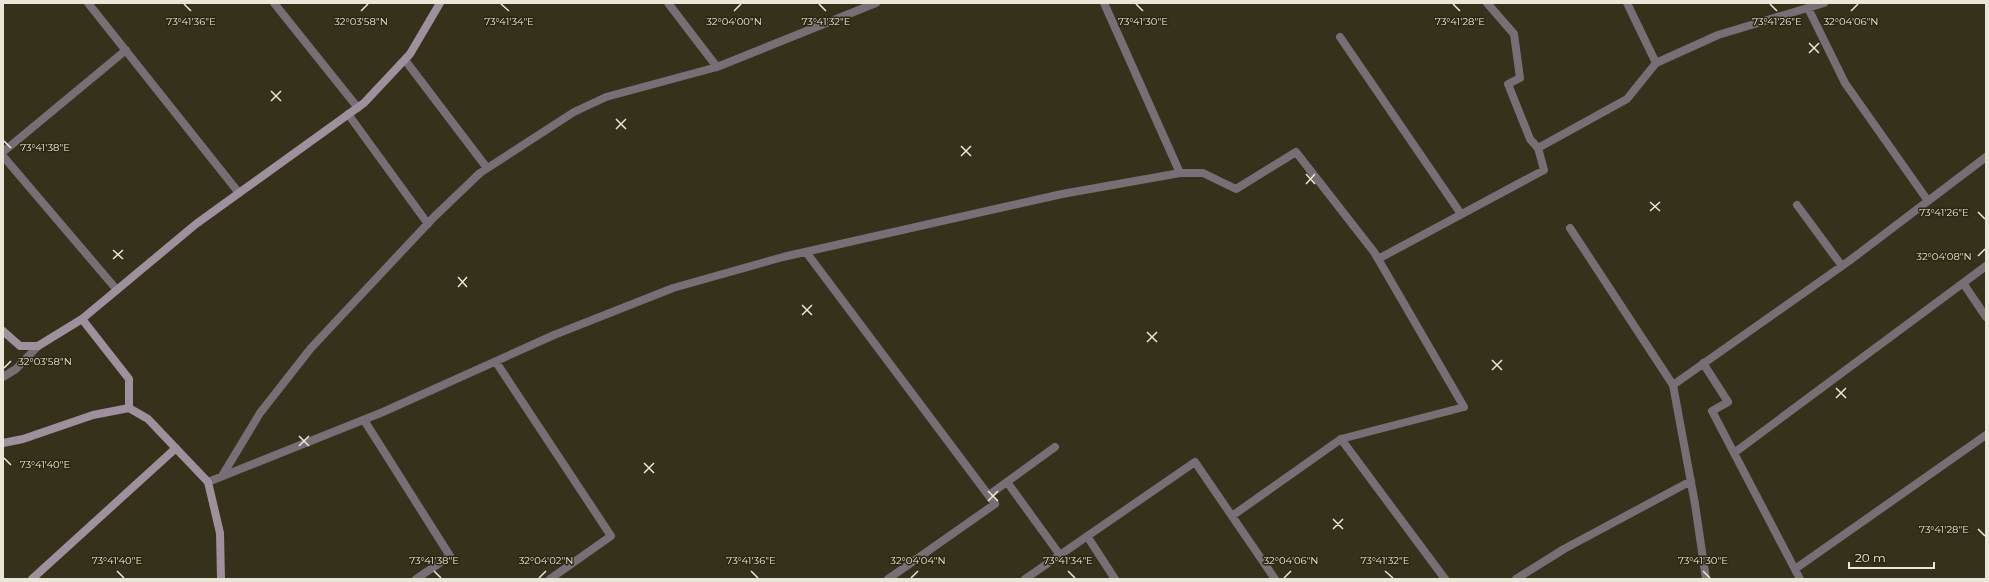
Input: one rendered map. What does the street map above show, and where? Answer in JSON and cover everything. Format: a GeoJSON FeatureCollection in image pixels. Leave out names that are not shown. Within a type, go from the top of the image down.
{"type":"FeatureCollection","features":[{"type":"Feature","properties":{"kind":"street"},"geometry":{"type":"LineString","coordinates":[[88,3],[239,193]]}},
{"type":"Feature","properties":{"kind":"street"},"geometry":{"type":"LineString","coordinates":[[274,3],[358,108]]}},
{"type":"Feature","properties":{"kind":"street"},"geometry":{"type":"LineString","coordinates":[[3,377],[16,369],[38,346],[82,319],[196,224],[358,108],[405,60],[422,37],[440,3]]}},
{"type":"Feature","properties":{"kind":"street"},"geometry":{"type":"LineString","coordinates":[[668,3],[717,67]]}},
{"type":"Feature","properties":{"kind":"street"},"geometry":{"type":"LineString","coordinates":[[222,476],[260,413],[311,348],[428,224],[487,168],[574,112],[606,97],[717,67],[876,3]]}},
{"type":"Feature","properties":{"kind":"street"},"geometry":{"type":"LineString","coordinates":[[1104,3],[1180,173]]}},
{"type":"Feature","properties":{"kind":"street"},"geometry":{"type":"LineString","coordinates":[[1378,259],[1544,170],[1538,148],[1530,139],[1508,84],[1520,78],[1514,34],[1487,3]]}},
{"type":"Feature","properties":{"kind":"street"},"geometry":{"type":"LineString","coordinates":[[1627,3],[1656,63]]}},
{"type":"Feature","properties":{"kind":"street"},"geometry":{"type":"LineString","coordinates":[[1538,148],[1627,99],[1656,63],[1718,35],[1824,3]]}},
{"type":"Feature","properties":{"kind":"street"},"geometry":{"type":"LineString","coordinates":[[1808,8],[1845,83],[1928,201]]}},
{"type":"Feature","properties":{"kind":"street"},"geometry":{"type":"LineString","coordinates":[[1340,37],[1461,214]]}},
{"type":"Feature","properties":{"kind":"street"},"geometry":{"type":"LineString","coordinates":[[3,152],[126,50]]}},
{"type":"Feature","properties":{"kind":"street"},"geometry":{"type":"LineString","coordinates":[[405,60],[487,168]]}},
{"type":"Feature","properties":{"kind":"street"},"geometry":{"type":"LineString","coordinates":[[348,114],[428,224]]}},
{"type":"Feature","properties":{"kind":"street"},"geometry":{"type":"LineString","coordinates":[[208,482],[364,420],[554,335],[673,288],[806,252],[1062,194],[1180,173],[1203,173],[1236,189],[1296,152],[1378,259],[1464,407],[1341,439],[1232,516]]}},
{"type":"Feature","properties":{"kind":"street"},"geometry":{"type":"LineString","coordinates":[[3,156],[117,290]]}},
{"type":"Feature","properties":{"kind":"street"},"geometry":{"type":"LineString","coordinates":[[1673,385],[1842,266],[1986,157]]}},
{"type":"Feature","properties":{"kind":"street"},"geometry":{"type":"LineString","coordinates":[[1797,204],[1842,266]]}},
{"type":"Feature","properties":{"kind":"street"},"geometry":{"type":"LineString","coordinates":[[1570,228],[1673,385],[1691,482],[1706,579]]}},
{"type":"Feature","properties":{"kind":"street"},"geometry":{"type":"LineString","coordinates":[[806,252],[995,504],[888,579]]}},
{"type":"Feature","properties":{"kind":"street"},"geometry":{"type":"LineString","coordinates":[[1734,453],[1986,266]]}},
{"type":"Feature","properties":{"kind":"street"},"geometry":{"type":"LineString","coordinates":[[1963,283],[1986,317]]}},
{"type":"Feature","properties":{"kind":"street"},"geometry":{"type":"LineString","coordinates":[[82,319],[129,379],[129,408]]}},
{"type":"Feature","properties":{"kind":"street"},"geometry":{"type":"LineString","coordinates":[[3,331],[20,346],[38,346]]}},
{"type":"Feature","properties":{"kind":"street"},"geometry":{"type":"LineString","coordinates":[[496,362],[611,536],[550,579]]}},
{"type":"Feature","properties":{"kind":"street"},"geometry":{"type":"LineString","coordinates":[[1703,363],[1728,402],[1712,411],[1800,579]]}},
{"type":"Feature","properties":{"kind":"street"},"geometry":{"type":"LineString","coordinates":[[3,443],[23,439],[93,415],[129,408],[148,419],[208,482],[220,533],[221,579]]}},
{"type":"Feature","properties":{"kind":"street"},"geometry":{"type":"LineString","coordinates":[[364,420],[450,556],[416,579]]}},
{"type":"Feature","properties":{"kind":"street"},"geometry":{"type":"LineString","coordinates":[[1795,569],[1986,435]]}},
{"type":"Feature","properties":{"kind":"street"},"geometry":{"type":"LineString","coordinates":[[1341,439],[1445,579]]}},
{"type":"Feature","properties":{"kind":"street"},"geometry":{"type":"LineString","coordinates":[[989,495],[1055,447]]}},
{"type":"Feature","properties":{"kind":"street"},"geometry":{"type":"LineString","coordinates":[[32,579],[176,448]]}},
{"type":"Feature","properties":{"kind":"street"},"geometry":{"type":"LineString","coordinates":[[1025,579],[1195,462],[1275,579]]}},
{"type":"Feature","properties":{"kind":"street"},"geometry":{"type":"LineString","coordinates":[[1007,482],[1060,554]]}},
{"type":"Feature","properties":{"kind":"street"},"geometry":{"type":"LineString","coordinates":[[1516,579],[1564,549],[1691,482]]}},
{"type":"Feature","properties":{"kind":"street"},"geometry":{"type":"LineString","coordinates":[[1087,536],[1115,579]]}}]}
